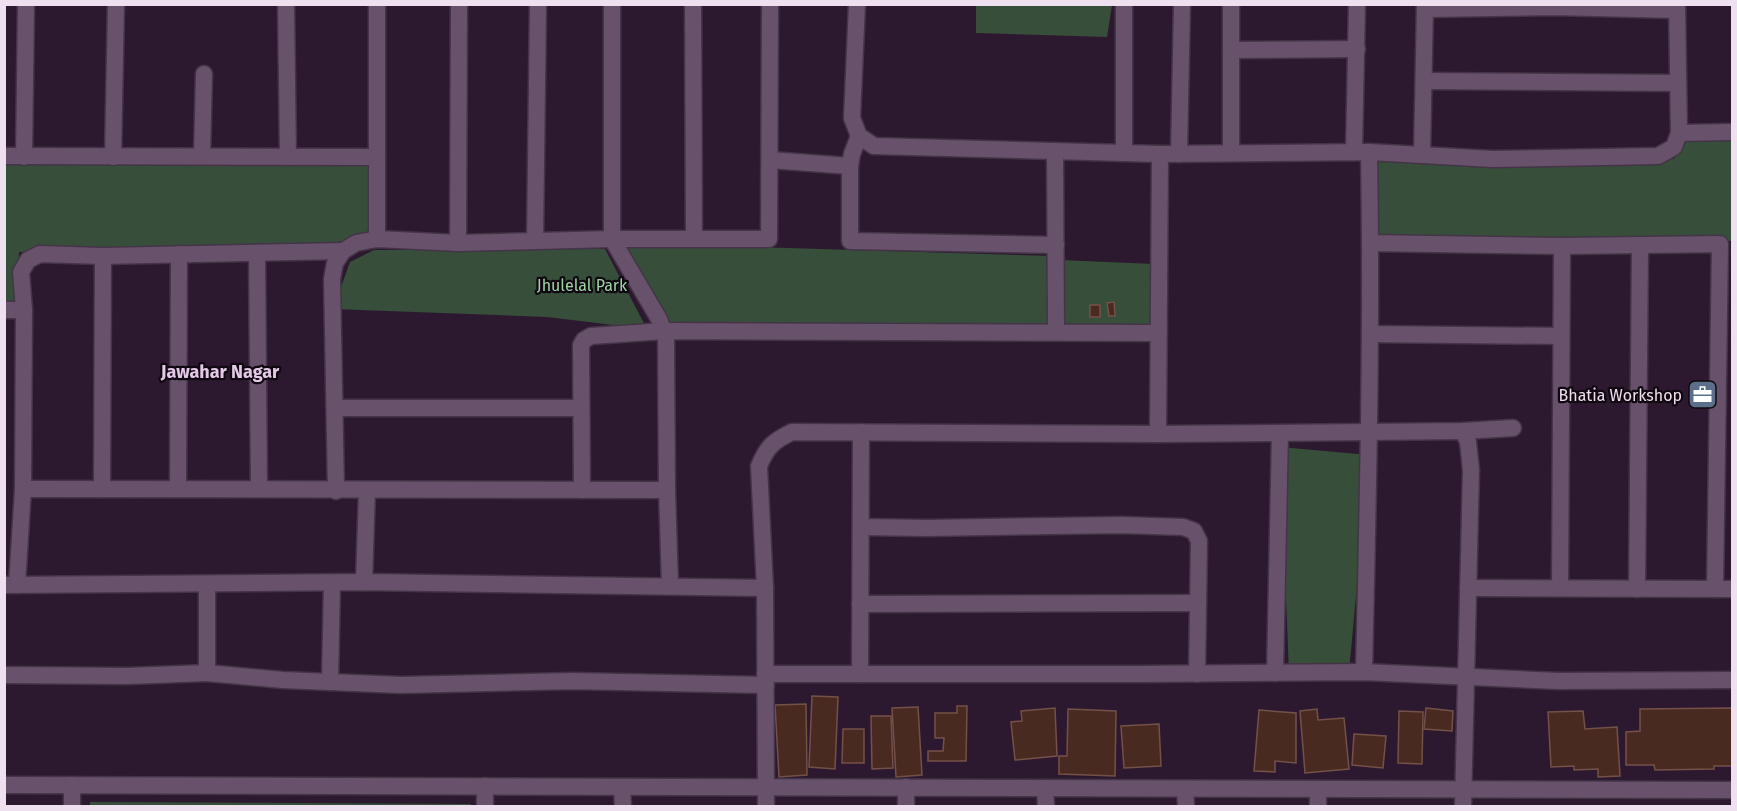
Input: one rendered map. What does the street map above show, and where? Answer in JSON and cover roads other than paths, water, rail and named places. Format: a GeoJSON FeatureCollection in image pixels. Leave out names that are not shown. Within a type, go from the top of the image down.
{"type":"FeatureCollection","features":[{"type":"Feature","properties":{"kind":"street"},"geometry":{"type":"LineString","coordinates":[[24,156],[26,4]]}},
{"type":"Feature","properties":{"kind":"street"},"geometry":{"type":"LineString","coordinates":[[113,157],[116,4]]}},
{"type":"Feature","properties":{"kind":"street"},"geometry":{"type":"LineString","coordinates":[[286,4],[288,157]]}},
{"type":"Feature","properties":{"kind":"street"},"geometry":{"type":"LineString","coordinates":[[377,4],[377,239]]}},
{"type":"Feature","properties":{"kind":"street"},"geometry":{"type":"LineString","coordinates":[[458,243],[459,4]]}},
{"type":"Feature","properties":{"kind":"street"},"geometry":{"type":"LineString","coordinates":[[535,241],[538,4]]}},
{"type":"Feature","properties":{"kind":"street"},"geometry":{"type":"LineString","coordinates":[[612,4],[612,239],[659,319],[666,338],[670,586]]}},
{"type":"Feature","properties":{"kind":"street"},"geometry":{"type":"LineString","coordinates":[[693,4],[694,239]]}},
{"type":"Feature","properties":{"kind":"street"},"geometry":{"type":"LineString","coordinates":[[336,491],[332,279],[335,263],[343,251],[356,243],[377,239],[458,243],[612,239],[769,239],[770,4]]}},
{"type":"Feature","properties":{"kind":"street"},"geometry":{"type":"LineString","coordinates":[[857,4],[852,118],[859,136],[874,146],[1160,154],[1362,152],[1492,159],[1658,156],[1674,147],[1679,133],[1677,7],[1425,7],[1422,155]]}},
{"type":"Feature","properties":{"kind":"street"},"geometry":{"type":"LineString","coordinates":[[1124,4],[1124,153]]}},
{"type":"Feature","properties":{"kind":"street"},"geometry":{"type":"LineString","coordinates":[[1179,154],[1182,4]]}},
{"type":"Feature","properties":{"kind":"street"},"geometry":{"type":"LineString","coordinates":[[1231,4],[1231,153]]}},
{"type":"Feature","properties":{"kind":"street"},"geometry":{"type":"LineString","coordinates":[[1357,4],[1362,152],[1371,243],[1364,672]]}},
{"type":"Feature","properties":{"kind":"street"},"geometry":{"type":"LineString","coordinates":[[1231,51],[1357,49]]}},
{"type":"Feature","properties":{"kind":"street"},"geometry":{"type":"LineString","coordinates":[[202,156],[204,74]]}},
{"type":"Feature","properties":{"kind":"street"},"geometry":{"type":"LineString","coordinates":[[1424,81],[1678,83]]}},
{"type":"Feature","properties":{"kind":"street"},"geometry":{"type":"LineString","coordinates":[[1679,133],[1732,132]]}},
{"type":"Feature","properties":{"kind":"street"},"geometry":{"type":"LineString","coordinates":[[859,136],[850,166],[850,241],[1056,245]]}},
{"type":"Feature","properties":{"kind":"street"},"geometry":{"type":"LineString","coordinates":[[1055,151],[1056,332]]}},
{"type":"Feature","properties":{"kind":"street"},"geometry":{"type":"LineString","coordinates":[[1158,434],[1160,154]]}},
{"type":"Feature","properties":{"kind":"street"},"geometry":{"type":"LineString","coordinates":[[4,156],[377,157]]}},
{"type":"Feature","properties":{"kind":"street"},"geometry":{"type":"LineString","coordinates":[[770,160],[850,166]]}},
{"type":"Feature","properties":{"kind":"street"},"geometry":{"type":"LineString","coordinates":[[1371,243],[1562,246],[1720,244],[1724,500],[1715,589]]}},
{"type":"Feature","properties":{"kind":"street"},"geometry":{"type":"LineString","coordinates":[[1560,588],[1562,246]]}},
{"type":"Feature","properties":{"kind":"street"},"geometry":{"type":"LineString","coordinates":[[1637,588],[1640,246]]}},
{"type":"Feature","properties":{"kind":"street"},"geometry":{"type":"LineString","coordinates":[[343,251],[103,256],[40,254],[28,260],[21,272],[24,310],[23,489],[11,585],[364,582],[765,588]]}},
{"type":"Feature","properties":{"kind":"street"},"geometry":{"type":"LineString","coordinates":[[257,253],[259,488]]}},
{"type":"Feature","properties":{"kind":"street"},"geometry":{"type":"LineString","coordinates":[[178,489],[179,254]]}},
{"type":"Feature","properties":{"kind":"street"},"geometry":{"type":"LineString","coordinates":[[102,489],[103,256]]}},
{"type":"Feature","properties":{"kind":"street"},"geometry":{"type":"LineString","coordinates":[[4,310],[24,310]]}},
{"type":"Feature","properties":{"kind":"street"},"geometry":{"type":"LineString","coordinates":[[582,490],[581,345],[591,336],[664,331],[1159,333]]}},
{"type":"Feature","properties":{"kind":"street"},"geometry":{"type":"LineString","coordinates":[[1370,334],[1561,336]]}},
{"type":"Feature","properties":{"kind":"street"},"geometry":{"type":"LineString","coordinates":[[335,408],[582,408]]}},
{"type":"Feature","properties":{"kind":"street"},"geometry":{"type":"LineString","coordinates":[[766,807],[765,588],[759,466],[765,452],[776,440],[792,432],[1158,434],[1463,431],[1513,428]]}},
{"type":"Feature","properties":{"kind":"street"},"geometry":{"type":"LineString","coordinates":[[1463,431],[1468,442],[1471,470],[1463,807]]}},
{"type":"Feature","properties":{"kind":"street"},"geometry":{"type":"LineString","coordinates":[[860,674],[861,432]]}},
{"type":"Feature","properties":{"kind":"street"},"geometry":{"type":"LineString","coordinates":[[1275,673],[1280,433]]}},
{"type":"Feature","properties":{"kind":"street"},"geometry":{"type":"LineString","coordinates":[[23,489],[667,490]]}},
{"type":"Feature","properties":{"kind":"street"},"geometry":{"type":"LineString","coordinates":[[364,582],[367,491]]}},
{"type":"Feature","properties":{"kind":"street"},"geometry":{"type":"LineString","coordinates":[[861,527],[1121,525],[1183,527],[1194,531],[1199,541],[1197,674]]}},
{"type":"Feature","properties":{"kind":"street"},"geometry":{"type":"LineString","coordinates":[[330,682],[333,583]]}},
{"type":"Feature","properties":{"kind":"street"},"geometry":{"type":"LineString","coordinates":[[207,584],[207,673]]}},
{"type":"Feature","properties":{"kind":"street"},"geometry":{"type":"LineString","coordinates":[[1468,588],[1732,589]]}},
{"type":"Feature","properties":{"kind":"street"},"geometry":{"type":"LineString","coordinates":[[860,604],[1198,603]]}},
{"type":"Feature","properties":{"kind":"street"},"geometry":{"type":"LineString","coordinates":[[4,675],[127,676],[207,673],[283,680],[401,685],[765,679],[860,674],[1364,672],[1558,681],[1732,680]]}},
{"type":"Feature","properties":{"kind":"street"},"geometry":{"type":"LineString","coordinates":[[4,785],[1732,790]]}},
{"type":"Feature","properties":{"kind":"street"},"geometry":{"type":"LineString","coordinates":[[72,785],[72,807]]}},
{"type":"Feature","properties":{"kind":"street"},"geometry":{"type":"LineString","coordinates":[[485,786],[485,807]]}},
{"type":"Feature","properties":{"kind":"street"},"geometry":{"type":"LineString","coordinates":[[622,788],[622,807]]}},
{"type":"Feature","properties":{"kind":"street"},"geometry":{"type":"LineString","coordinates":[[906,788],[906,807]]}},
{"type":"Feature","properties":{"kind":"street"},"geometry":{"type":"LineString","coordinates":[[1046,788],[1046,807]]}},
{"type":"Feature","properties":{"kind":"street"},"geometry":{"type":"LineString","coordinates":[[1185,789],[1186,807]]}},
{"type":"Feature","properties":{"kind":"street"},"geometry":{"type":"LineString","coordinates":[[1318,789],[1318,807]]}},
{"type":"Feature","properties":{"kind":"place","name":"Bhatia Workshop"},"geometry":{"type":"Point","coordinates":[1703,395]}},
{"type":"Feature","properties":{"kind":"district","name":"Jawahar Nagar"},"geometry":{"type":"Point","coordinates":[220,372]}},
{"type":"Feature","properties":{"kind":"park label","name":"Jhulelal Park"},"geometry":{"type":"Point","coordinates":[582,285]}}]}
